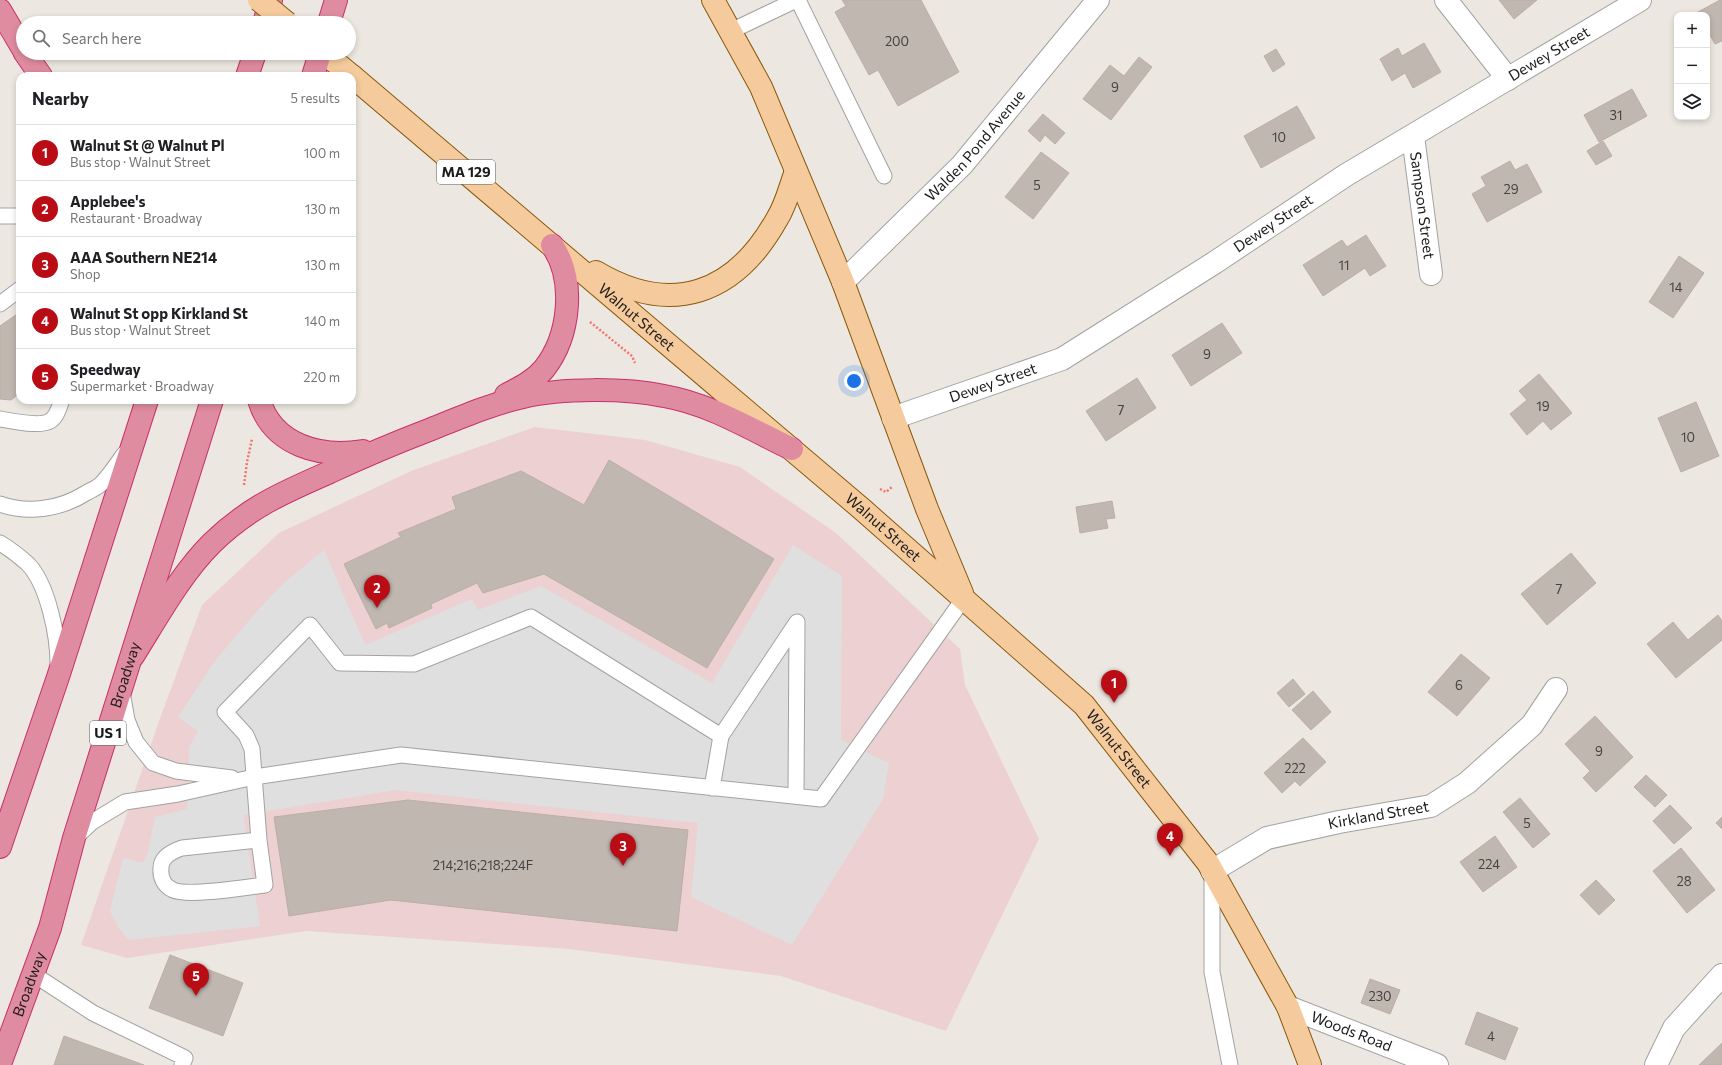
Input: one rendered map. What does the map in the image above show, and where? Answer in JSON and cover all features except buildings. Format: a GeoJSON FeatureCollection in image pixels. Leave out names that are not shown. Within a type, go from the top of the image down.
{"type":"FeatureCollection","features":[{"type":"Feature","properties":{"kind":"highway"},"geometry":{"type":"LineString","coordinates":[[266,16],[271,0]]}},
{"type":"Feature","properties":{"kind":"highway"},"geometry":{"type":"LineString","coordinates":[[331,16],[336,0]]}},
{"type":"Feature","properties":{"kind":"highway"},"geometry":{"type":"LineString","coordinates":[[0,10],[16,38]]}},
{"type":"Feature","properties":{"kind":"highway"},"geometry":{"type":"LineString","coordinates":[[30,60],[38,72]]}},
{"type":"Feature","properties":{"kind":"highway"},"geometry":{"type":"LineString","coordinates":[[248,72],[252,60]]}},
{"type":"Feature","properties":{"kind":"highway"},"geometry":{"type":"LineString","coordinates":[[313,72],[318,60]]}},
{"type":"Feature","properties":{"kind":"highway","name":"MA 129"},"geometry":{"type":"LineString","coordinates":[[261,404],[267,417],[280,432],[294,442],[309,449],[340,454],[386,446],[482,409],[530,381],[543,370],[556,350],[563,328],[567,307],[567,294],[566,275],[563,265],[552,245]]}},
{"type":"Feature","properties":{"kind":"highway"},"geometry":{"type":"LineString","coordinates":[[482,409],[523,396],[542,393],[590,391],[645,393],[664,396],[710,409],[792,449]]}},
{"type":"Feature","properties":{"kind":"highway"},"geometry":{"type":"LineString","coordinates":[[137,435],[140,404]]}},
{"type":"Feature","properties":{"kind":"highway"},"geometry":{"type":"LineString","coordinates":[[2,836],[58,677],[146,404]]}},
{"type":"Feature","properties":{"kind":"highway","name":"Broadway"},"geometry":{"type":"LineString","coordinates":[[0,1064],[50,928],[74,838],[133,656],[211,404]]}},
{"type":"Feature","properties":{"kind":"highway"},"geometry":{"type":"LineString","coordinates":[[133,656],[175,590],[193,565],[213,543],[243,518],[258,506],[284,492],[386,446]]}},
{"type":"Feature","properties":{"kind":"main road"},"geometry":{"type":"LineString","coordinates":[[259,0],[278,16]]}},
{"type":"Feature","properties":{"kind":"main road"},"geometry":{"type":"LineString","coordinates":[[713,0],[761,87],[843,282],[927,508],[964,598]]}},
{"type":"Feature","properties":{"kind":"main road","name":"Walnut Street"},"geometry":{"type":"LineString","coordinates":[[333,60],[347,72]]}},
{"type":"Feature","properties":{"kind":"main road","name":"Walnut Street"},"geometry":{"type":"LineString","coordinates":[[356,79],[792,449],[964,598],[1084,706],[1208,863],[1288,1007],[1310,1065]]}},
{"type":"Feature","properties":{"kind":"main road"},"geometry":{"type":"LineString","coordinates":[[552,245],[612,281],[638,291],[663,295],[677,295],[697,292],[723,280],[745,264],[763,243],[778,218],[796,171]]}},
{"type":"Feature","properties":{"kind":"street","name":"Walden Pond Avenue"},"geometry":{"type":"LineString","coordinates":[[843,282],[962,165],[1098,0]]}},
{"type":"Feature","properties":{"kind":"street"},"geometry":{"type":"LineString","coordinates":[[1446,0],[1508,79]]}},
{"type":"Feature","properties":{"kind":"street","name":"Dewey Street"},"geometry":{"type":"LineString","coordinates":[[893,418],[1062,359],[1214,263],[1346,175],[1640,0]]}},
{"type":"Feature","properties":{"kind":"street","name":"Sampson Street"},"geometry":{"type":"LineString","coordinates":[[1412,136],[1430,274]]}},
{"type":"Feature","properties":{"kind":"street","name":"Kirkland Street"},"geometry":{"type":"LineString","coordinates":[[1212,871],[1267,838],[1339,822],[1430,806],[1467,784],[1532,725],[1556,689]]}},
{"type":"Feature","properties":{"kind":"street"},"geometry":{"type":"LineString","coordinates":[[1656,1065],[1674,1028],[1722,975]]}},
{"type":"Feature","properties":{"kind":"street","name":"Woods Road"},"geometry":{"type":"LineString","coordinates":[[1288,1007],[1438,1065]]}},
{"type":"Feature","properties":{"kind":"lane"},"geometry":{"type":"LineString","coordinates":[[731,31],[797,0],[884,176]]}},
{"type":"Feature","properties":{"kind":"lane"},"geometry":{"type":"LineString","coordinates":[[0,216],[16,216]]}},
{"type":"Feature","properties":{"kind":"lane"},"geometry":{"type":"LineString","coordinates":[[0,304],[16,292]]}},
{"type":"Feature","properties":{"kind":"lane"},"geometry":{"type":"LineString","coordinates":[[0,419],[38,424],[46,423],[57,413],[60,404]]}},
{"type":"Feature","properties":{"kind":"lane"},"geometry":{"type":"LineString","coordinates":[[0,504],[26,508],[49,508],[64,505],[76,500],[100,485],[114,469],[137,435]]}},
{"type":"Feature","properties":{"kind":"lane"},"geometry":{"type":"LineString","coordinates":[[0,543],[28,564],[38,579],[48,605],[56,637],[58,677]]}},
{"type":"Feature","properties":{"kind":"lane"},"geometry":{"type":"LineString","coordinates":[[74,838],[92,822],[125,802],[178,794],[247,778],[401,755],[821,799],[964,598]]}},
{"type":"Feature","properties":{"kind":"lane"},"geometry":{"type":"LineString","coordinates":[[258,840],[182,848],[173,851],[166,856],[161,866],[161,876],[164,884],[173,890],[188,893],[265,885],[258,840],[247,778],[252,749],[246,735],[225,712],[310,625],[340,663],[414,664],[531,617],[721,736]]}},
{"type":"Feature","properties":{"kind":"lane"},"geometry":{"type":"LineString","coordinates":[[712,788],[721,736],[797,622],[796,796]]}},
{"type":"Feature","properties":{"kind":"lane"},"geometry":{"type":"LineString","coordinates":[[122,690],[127,720],[136,742],[153,763],[176,771],[247,778]]}},
{"type":"Feature","properties":{"kind":"lane"},"geometry":{"type":"LineString","coordinates":[[1212,871],[1212,972],[1230,1065]]}},
{"type":"Feature","properties":{"kind":"lane"},"geometry":{"type":"LineString","coordinates":[[33,974],[93,1013],[185,1058],[182,1065]]}},
{"type":"Feature","properties":{"kind":"path"},"geometry":{"type":"LineString","coordinates":[[587,320],[632,356],[635,363]]}},
{"type":"Feature","properties":{"kind":"path"},"geometry":{"type":"LineString","coordinates":[[244,488],[247,462],[253,437]]}},
{"type":"Feature","properties":{"kind":"shaded area"},"geometry":{"type":"Polygon","coordinates":[[[535,427],[645,440],[740,467],[836,533],[960,649],[965,685],[1039,839],[946,1031],[781,976],[569,949],[306,931],[127,958],[81,945],[163,710],[202,605],[279,533],[411,471],[535,427]]]}},
{"type":"Feature","properties":{"kind":"shaded area"},"geometry":{"type":"Polygon","coordinates":[[[793,545],[842,576],[841,740],[889,763],[883,799],[792,945],[691,897],[698,823],[396,790],[243,815],[260,926],[129,940],[118,927],[110,911],[123,858],[143,863],[147,856],[155,817],[187,809],[189,747],[198,731],[178,717],[214,662],[258,610],[285,582],[324,550],[365,645],[472,599],[478,610],[541,586],[712,683],[793,545]]]}},
{"type":"Feature","properties":{"kind":"place","name":"Applebee's"},"geometry":{"type":"Point","coordinates":[377,608]}},
{"type":"Feature","properties":{"kind":"place","name":"Walnut St @ Walnut Pl"},"geometry":{"type":"Point","coordinates":[1114,703]}},
{"type":"Feature","properties":{"kind":"place","name":"Walnut St opp Kirkland St"},"geometry":{"type":"Point","coordinates":[1170,856]}},
{"type":"Feature","properties":{"kind":"place","name":"AAA Southern NE214"},"geometry":{"type":"Point","coordinates":[623,866]}},
{"type":"Feature","properties":{"kind":"place","name":"Speedway"},"geometry":{"type":"Point","coordinates":[196,996]}}]}
